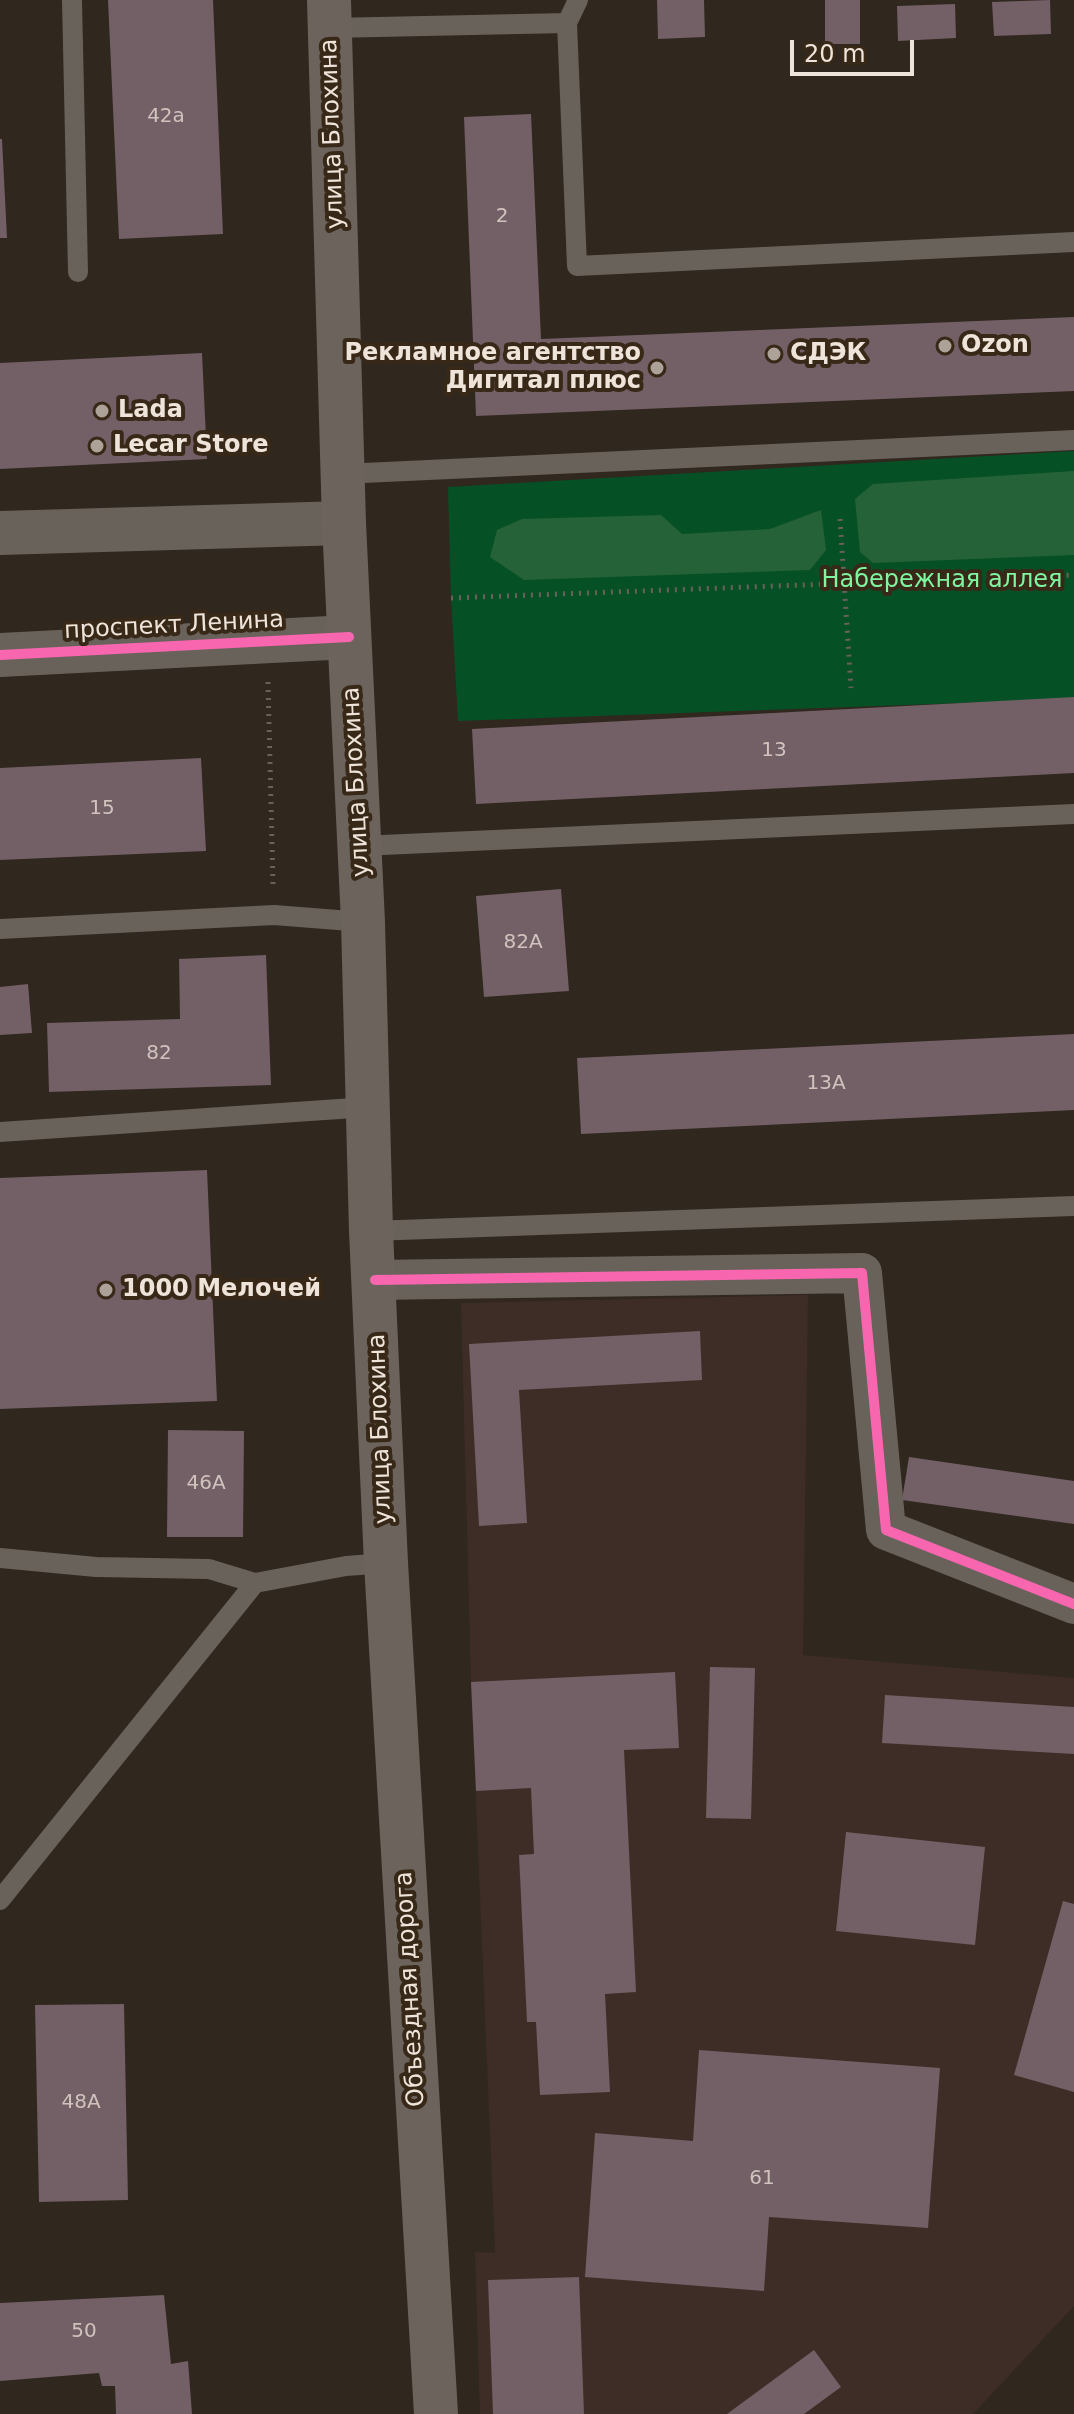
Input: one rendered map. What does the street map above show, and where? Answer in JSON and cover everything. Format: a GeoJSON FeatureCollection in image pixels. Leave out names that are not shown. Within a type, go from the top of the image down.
{"type":"FeatureCollection","features":[{"type":"Feature","properties":{"kind":"main road","name":"улица Блохина"},"geometry":{"type":"LineString","coordinates":[[330,14],[342,474],[360,846],[371,1231],[386,1563]]}},
{"type":"Feature","properties":{"kind":"main road","name":"Объездная дорога"},"geometry":{"type":"LineString","coordinates":[[386,1563],[436,2414]]}},
{"type":"Feature","properties":{"kind":"street"},"geometry":{"type":"LineString","coordinates":[[0,533],[344,523]]}},
{"type":"Feature","properties":{"kind":"street","name":"проспект Ленина"},"geometry":{"type":"LineString","coordinates":[[0,655],[349,637]]}},
{"type":"Feature","properties":{"kind":"street"},"geometry":{"type":"LineString","coordinates":[[375,1280],[862,1273],[886,1530],[1074,1604]]}},
{"type":"Feature","properties":{"kind":"lane"},"geometry":{"type":"LineString","coordinates":[[72,0],[78,272]]}},
{"type":"Feature","properties":{"kind":"lane"},"geometry":{"type":"LineString","coordinates":[[578,0],[567,23],[577,266],[1074,242]]}},
{"type":"Feature","properties":{"kind":"lane"},"geometry":{"type":"LineString","coordinates":[[330,14],[567,23]]}},
{"type":"Feature","properties":{"kind":"lane"},"geometry":{"type":"LineString","coordinates":[[342,474],[1074,440]]}},
{"type":"Feature","properties":{"kind":"lane"},"geometry":{"type":"LineString","coordinates":[[360,846],[1074,814]]}},
{"type":"Feature","properties":{"kind":"lane"},"geometry":{"type":"LineString","coordinates":[[0,929],[274,915],[363,922]]}},
{"type":"Feature","properties":{"kind":"lane"},"geometry":{"type":"LineString","coordinates":[[0,1132],[369,1107]]}},
{"type":"Feature","properties":{"kind":"lane"},"geometry":{"type":"LineString","coordinates":[[371,1231],[1074,1206]]}},
{"type":"Feature","properties":{"kind":"lane"},"geometry":{"type":"LineString","coordinates":[[0,1558],[96,1567],[209,1569],[255,1583],[346,1566],[386,1563]]}},
{"type":"Feature","properties":{"kind":"lane"},"geometry":{"type":"LineString","coordinates":[[0,1900],[255,1583]]}},
{"type":"Feature","properties":{"kind":"path"},"geometry":{"type":"LineString","coordinates":[[840,519],[851,688]]}},
{"type":"Feature","properties":{"kind":"path"},"geometry":{"type":"LineString","coordinates":[[451,598],[1074,575]]}},
{"type":"Feature","properties":{"kind":"path"},"geometry":{"type":"LineString","coordinates":[[267,641],[274,915]]}},
{"type":"Feature","properties":{"kind":"shaded area"},"geometry":{"type":"Polygon","coordinates":[[[808,1295],[803,1655],[1074,1678],[1074,2306],[973,2414],[480,2414],[475,2252],[495,2253],[471,1682],[461,1303],[808,1295]]]}},
{"type":"Feature","properties":{"kind":"green space","name":"Набережная аллея"},"geometry":{"type":"Polygon","coordinates":[[[1074,451],[1074,699],[458,721],[448,487],[1074,451]]]}},
{"type":"Feature","properties":{"kind":"green space"},"geometry":{"type":"Polygon","coordinates":[[[1074,471],[1074,555],[873,563],[860,552],[855,499],[873,484],[1074,471]]]}},
{"type":"Feature","properties":{"kind":"green space"},"geometry":{"type":"Polygon","coordinates":[[[821,510],[826,550],[810,570],[524,580],[490,557],[497,530],[522,519],[661,515],[682,534],[770,529],[821,510]]]}},
{"type":"Feature","properties":{"kind":"building"},"geometry":{"type":"Polygon","coordinates":[[[108,0],[213,0],[223,234],[119,239],[108,0]]]}},
{"type":"Feature","properties":{"kind":"building"},"geometry":{"type":"Polygon","coordinates":[[[657,0],[704,0],[705,37],[658,39],[657,0]]]}},
{"type":"Feature","properties":{"kind":"building"},"geometry":{"type":"Polygon","coordinates":[[[825,0],[860,0],[860,44],[825,44],[825,0]]]}},
{"type":"Feature","properties":{"kind":"building"},"geometry":{"type":"Polygon","coordinates":[[[1050,0],[1051,34],[994,36],[992,2],[1050,0]]]}},
{"type":"Feature","properties":{"kind":"building"},"geometry":{"type":"Polygon","coordinates":[[[955,4],[956,38],[898,41],[897,6],[955,4]]]}},
{"type":"Feature","properties":{"kind":"building"},"geometry":{"type":"Polygon","coordinates":[[[531,114],[541,339],[1074,317],[1074,391],[476,416],[464,117],[531,114]]]}},
{"type":"Feature","properties":{"kind":"building"},"geometry":{"type":"Polygon","coordinates":[[[2,139],[7,238],[0,238],[2,139]]]}},
{"type":"Feature","properties":{"kind":"building","name":"Lada"},"geometry":{"type":"Polygon","coordinates":[[[202,353],[207,459],[0,469],[0,363],[202,353]]]}},
{"type":"Feature","properties":{"kind":"building"},"geometry":{"type":"Polygon","coordinates":[[[1074,697],[1074,773],[476,804],[472,729],[1074,697]]]}},
{"type":"Feature","properties":{"kind":"building"},"geometry":{"type":"Polygon","coordinates":[[[201,758],[206,851],[0,860],[0,768],[201,758]]]}},
{"type":"Feature","properties":{"kind":"building"},"geometry":{"type":"Polygon","coordinates":[[[561,889],[569,991],[484,997],[476,896],[561,889]]]}},
{"type":"Feature","properties":{"kind":"building"},"geometry":{"type":"Polygon","coordinates":[[[266,955],[271,1085],[49,1092],[47,1023],[180,1019],[179,959],[266,955]]]}},
{"type":"Feature","properties":{"kind":"building"},"geometry":{"type":"Polygon","coordinates":[[[28,984],[32,1033],[0,1035],[0,987],[28,984]]]}},
{"type":"Feature","properties":{"kind":"building"},"geometry":{"type":"Polygon","coordinates":[[[1074,1034],[1074,1110],[581,1134],[577,1058],[1074,1034]]]}},
{"type":"Feature","properties":{"kind":"building","name":"1000 Мелочей"},"geometry":{"type":"Polygon","coordinates":[[[207,1170],[217,1401],[0,1409],[0,1178],[207,1170]]]}},
{"type":"Feature","properties":{"kind":"building"},"geometry":{"type":"Polygon","coordinates":[[[700,1331],[702,1380],[519,1390],[527,1523],[479,1526],[469,1344],[700,1331]]]}},
{"type":"Feature","properties":{"kind":"building"},"geometry":{"type":"Polygon","coordinates":[[[168,1430],[244,1431],[243,1537],[167,1537],[168,1430]]]}},
{"type":"Feature","properties":{"kind":"building"},"geometry":{"type":"Polygon","coordinates":[[[909,1457],[1074,1481],[1074,1524],[902,1500],[909,1457]]]}},
{"type":"Feature","properties":{"kind":"building"},"geometry":{"type":"Polygon","coordinates":[[[710,1667],[755,1668],[751,1819],[706,1818],[710,1667]]]}},
{"type":"Feature","properties":{"kind":"building"},"geometry":{"type":"Polygon","coordinates":[[[675,1672],[679,1748],[624,1750],[636,1992],[605,1994],[610,2092],[540,2095],[536,2022],[527,2022],[519,1855],[534,1854],[531,1788],[476,1791],[471,1682],[675,1672]]]}},
{"type":"Feature","properties":{"kind":"building"},"geometry":{"type":"Polygon","coordinates":[[[885,1695],[1074,1707],[1074,1754],[882,1743],[885,1695]]]}},
{"type":"Feature","properties":{"kind":"building"},"geometry":{"type":"Polygon","coordinates":[[[846,1832],[985,1847],[975,1945],[836,1931],[846,1832]]]}},
{"type":"Feature","properties":{"kind":"building"},"geometry":{"type":"Polygon","coordinates":[[[1063,1901],[1074,1904],[1074,2092],[1014,2075],[1063,1901]]]}},
{"type":"Feature","properties":{"kind":"building"},"geometry":{"type":"Polygon","coordinates":[[[124,2004],[128,2200],[39,2202],[35,2005],[124,2004]]]}},
{"type":"Feature","properties":{"kind":"building"},"geometry":{"type":"Polygon","coordinates":[[[699,2050],[940,2068],[928,2228],[769,2217],[764,2291],[585,2277],[595,2133],[693,2141],[699,2050]]]}},
{"type":"Feature","properties":{"kind":"building"},"geometry":{"type":"Polygon","coordinates":[[[579,2277],[584,2414],[493,2414],[488,2280],[579,2277]]]}},
{"type":"Feature","properties":{"kind":"building"},"geometry":{"type":"Polygon","coordinates":[[[164,2295],[171,2364],[188,2361],[192,2414],[116,2414],[115,2386],[102,2386],[99,2373],[0,2381],[0,2303],[164,2295]]]}},
{"type":"Feature","properties":{"kind":"building"},"geometry":{"type":"Polygon","coordinates":[[[814,2350],[841,2387],[804,2414],[727,2414],[814,2350]]]}},
{"type":"Feature","properties":{"kind":"cycle path"},"geometry":{"type":"LineString","coordinates":[[0,655],[349,637]]}},
{"type":"Feature","properties":{"kind":"cycle path"},"geometry":{"type":"LineString","coordinates":[[375,1280],[862,1273],[886,1530],[1074,1604]]}},
{"type":"Feature","properties":{"kind":"place","name":"Ozon"},"geometry":{"type":"Point","coordinates":[945,346]}},
{"type":"Feature","properties":{"kind":"place","name":"СДЭК"},"geometry":{"type":"Point","coordinates":[774,354]}},
{"type":"Feature","properties":{"kind":"place","name":"Рекламное агентство Дигитал плюс"},"geometry":{"type":"Point","coordinates":[657,368]}},
{"type":"Feature","properties":{"kind":"place","name":"Lada"},"geometry":{"type":"Point","coordinates":[102,411]}},
{"type":"Feature","properties":{"kind":"place","name":"Lecar Store"},"geometry":{"type":"Point","coordinates":[97,446]}},
{"type":"Feature","properties":{"kind":"place","name":"1000 Мелочей"},"geometry":{"type":"Point","coordinates":[106,1290]}}]}
